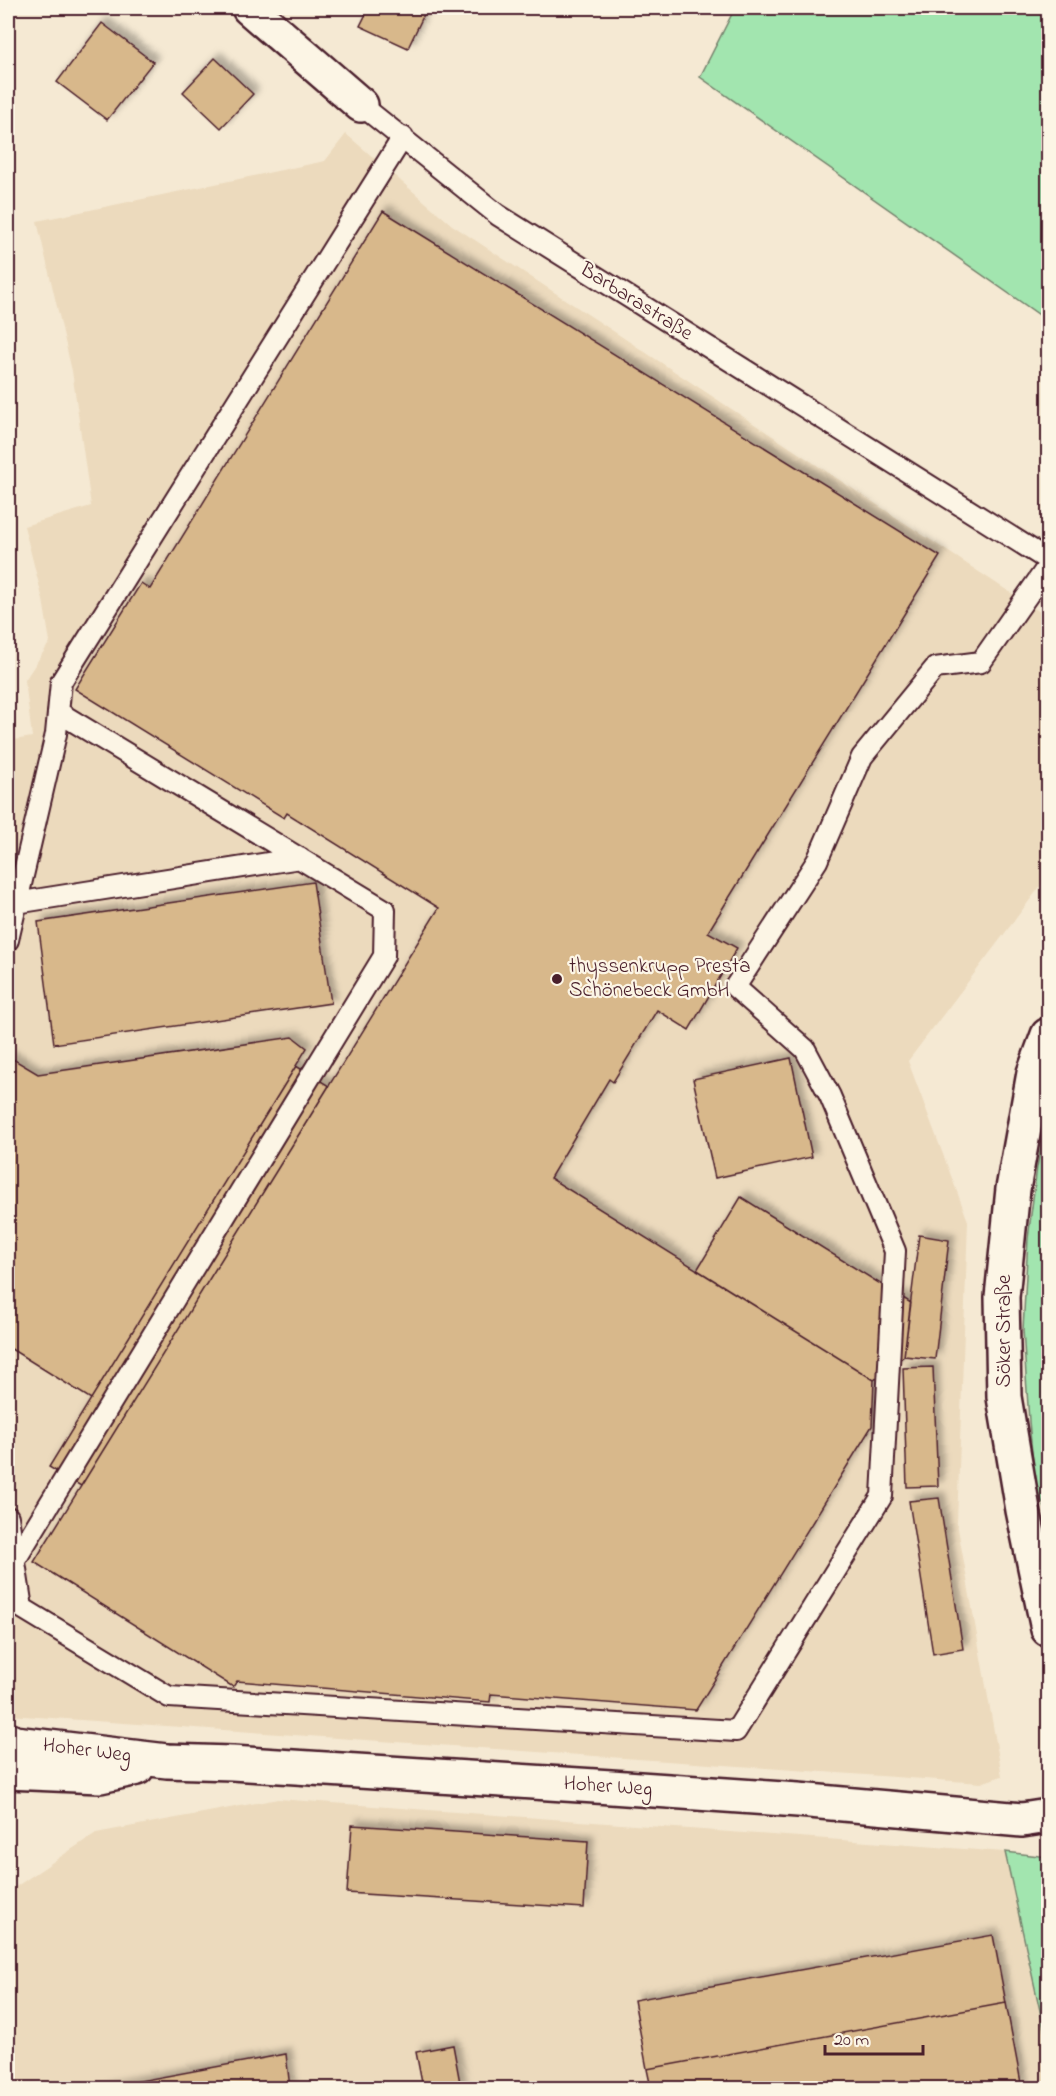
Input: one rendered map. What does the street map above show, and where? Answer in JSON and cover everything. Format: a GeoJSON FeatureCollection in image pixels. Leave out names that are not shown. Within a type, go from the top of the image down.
{"type":"FeatureCollection","features":[{"type":"Feature","properties":{"kind":"street","name":"Barbarastraße"},"geometry":{"type":"LineString","coordinates":[[249,8],[361,105]]}},
{"type":"Feature","properties":{"kind":"street","name":"Söker Straße"},"geometry":{"type":"LineString","coordinates":[[1048,1035],[1034,1073],[1013,1189],[1002,1297],[1004,1397],[1023,1510],[1048,1629]]}},
{"type":"Feature","properties":{"kind":"street","name":"Hoher Weg"},"geometry":{"type":"LineString","coordinates":[[8,1740],[15,1743],[167,1761],[232,1762],[611,1787],[798,1800],[1022,1820],[1048,1816]]}},
{"type":"Feature","properties":{"kind":"street","name":"Hoher Weg"},"geometry":{"type":"LineString","coordinates":[[8,1772],[99,1776],[167,1761]]}},
{"type":"Feature","properties":{"kind":"lane","name":"Barbarastraße"},"geometry":{"type":"LineString","coordinates":[[361,105],[498,215],[1048,560]]}},
{"type":"Feature","properties":{"kind":"lane"},"geometry":{"type":"LineString","coordinates":[[8,940],[56,734],[61,682],[403,137]]}},
{"type":"Feature","properties":{"kind":"lane"},"geometry":{"type":"LineString","coordinates":[[8,1517],[22,1608],[169,1697],[736,1731],[882,1496],[896,1251],[830,1096],[805,1049],[735,987],[817,861],[862,757],[935,668],[981,662],[1048,566]]}},
{"type":"Feature","properties":{"kind":"lane"},"geometry":{"type":"LineString","coordinates":[[14,1562],[384,956],[384,910],[58,712]]}},
{"type":"Feature","properties":{"kind":"lane"},"geometry":{"type":"LineString","coordinates":[[16,903],[300,858]]}},
{"type":"Feature","properties":{"kind":"shaded area"},"geometry":{"type":"Polygon","coordinates":[[[346,134],[452,225],[1040,612],[1048,607],[1048,876],[908,1061],[968,1221],[957,1523],[1002,1776],[981,1783],[9,1715],[8,1713],[8,741],[32,737],[25,680],[50,642],[43,600],[24,526],[91,506],[72,371],[37,221],[325,161],[346,134]]]}},
{"type":"Feature","properties":{"kind":"shaded area"},"geometry":{"type":"Polygon","coordinates":[[[278,1799],[1005,1852],[1048,2047],[1048,2088],[8,2088],[8,1892],[96,1833],[278,1799]]]}},
{"type":"Feature","properties":{"kind":"green space"},"geometry":{"type":"Polygon","coordinates":[[[735,8],[1048,8],[1048,321],[700,77],[735,8]]]}},
{"type":"Feature","properties":{"kind":"green space"},"geometry":{"type":"Polygon","coordinates":[[[1048,1111],[1048,1515],[1035,1485],[1023,1330],[1028,1239],[1037,1167],[1048,1111]]]}},
{"type":"Feature","properties":{"kind":"green space"},"geometry":{"type":"Polygon","coordinates":[[[1005,1852],[1048,1857],[1048,2047],[1005,1852]]]}},
{"type":"Feature","properties":{"kind":"building"},"geometry":{"type":"Polygon","coordinates":[[[369,8],[427,8],[408,48],[360,26],[369,8]]]}},
{"type":"Feature","properties":{"kind":"building"},"geometry":{"type":"Polygon","coordinates":[[[102,23],[153,62],[107,120],[57,82],[102,23]]]}},
{"type":"Feature","properties":{"kind":"building"},"geometry":{"type":"Polygon","coordinates":[[[215,58],[253,94],[221,128],[183,92],[215,58]]]}},
{"type":"Feature","properties":{"kind":"building","name":"thyssenkrupp Presta Schönebeck GmbH"},"geometry":{"type":"Polygon","coordinates":[[[383,211],[940,556],[708,932],[737,948],[689,1030],[657,1010],[613,1082],[609,1079],[550,1178],[874,1380],[872,1426],[696,1710],[491,1694],[490,1702],[237,1681],[233,1687],[34,1562],[439,908],[287,813],[284,818],[75,689],[141,583],[150,589],[383,211]]]}},
{"type":"Feature","properties":{"kind":"building"},"geometry":{"type":"Polygon","coordinates":[[[313,882],[331,1003],[54,1044],[38,922],[313,882]]]}},
{"type":"Feature","properties":{"kind":"building"},"geometry":{"type":"Polygon","coordinates":[[[293,1037],[307,1048],[91,1399],[8,1347],[8,1056],[38,1074],[293,1037]]]}},
{"type":"Feature","properties":{"kind":"building"},"geometry":{"type":"Polygon","coordinates":[[[791,1058],[812,1157],[715,1178],[693,1079],[791,1058]]]}},
{"type":"Feature","properties":{"kind":"building"},"geometry":{"type":"Polygon","coordinates":[[[296,1066],[329,1086],[81,1486],[49,1467],[296,1066]]]}},
{"type":"Feature","properties":{"kind":"building"},"geometry":{"type":"Polygon","coordinates":[[[741,1197],[911,1303],[904,1356],[874,1380],[697,1270],[741,1197]]]}},
{"type":"Feature","properties":{"kind":"building"},"geometry":{"type":"Polygon","coordinates":[[[919,1235],[949,1240],[935,1359],[904,1356],[919,1235]]]}},
{"type":"Feature","properties":{"kind":"building"},"geometry":{"type":"Polygon","coordinates":[[[933,1367],[938,1486],[907,1487],[903,1368],[933,1367]]]}},
{"type":"Feature","properties":{"kind":"building"},"geometry":{"type":"Polygon","coordinates":[[[939,1498],[963,1649],[933,1654],[909,1501],[939,1498]]]}},
{"type":"Feature","properties":{"kind":"building"},"geometry":{"type":"Polygon","coordinates":[[[352,1825],[588,1841],[584,1908],[347,1893],[352,1825]]]}},
{"type":"Feature","properties":{"kind":"building"},"geometry":{"type":"Polygon","coordinates":[[[993,1935],[1006,2003],[647,2069],[634,2000],[993,1935]]]}},
{"type":"Feature","properties":{"kind":"building"},"geometry":{"type":"Polygon","coordinates":[[[1006,2003],[1022,2088],[651,2088],[647,2069],[1006,2003]]]}},
{"type":"Feature","properties":{"kind":"building"},"geometry":{"type":"Polygon","coordinates":[[[453,2045],[461,2088],[423,2088],[416,2052],[453,2045]]]}},
{"type":"Feature","properties":{"kind":"building"},"geometry":{"type":"Polygon","coordinates":[[[286,2054],[290,2088],[102,2088],[286,2054]]]}},
{"type":"Feature","properties":{"kind":"place","name":"thyssenkrupp Presta Schönebeck GmbH"},"geometry":{"type":"Point","coordinates":[557,979]}}]}
